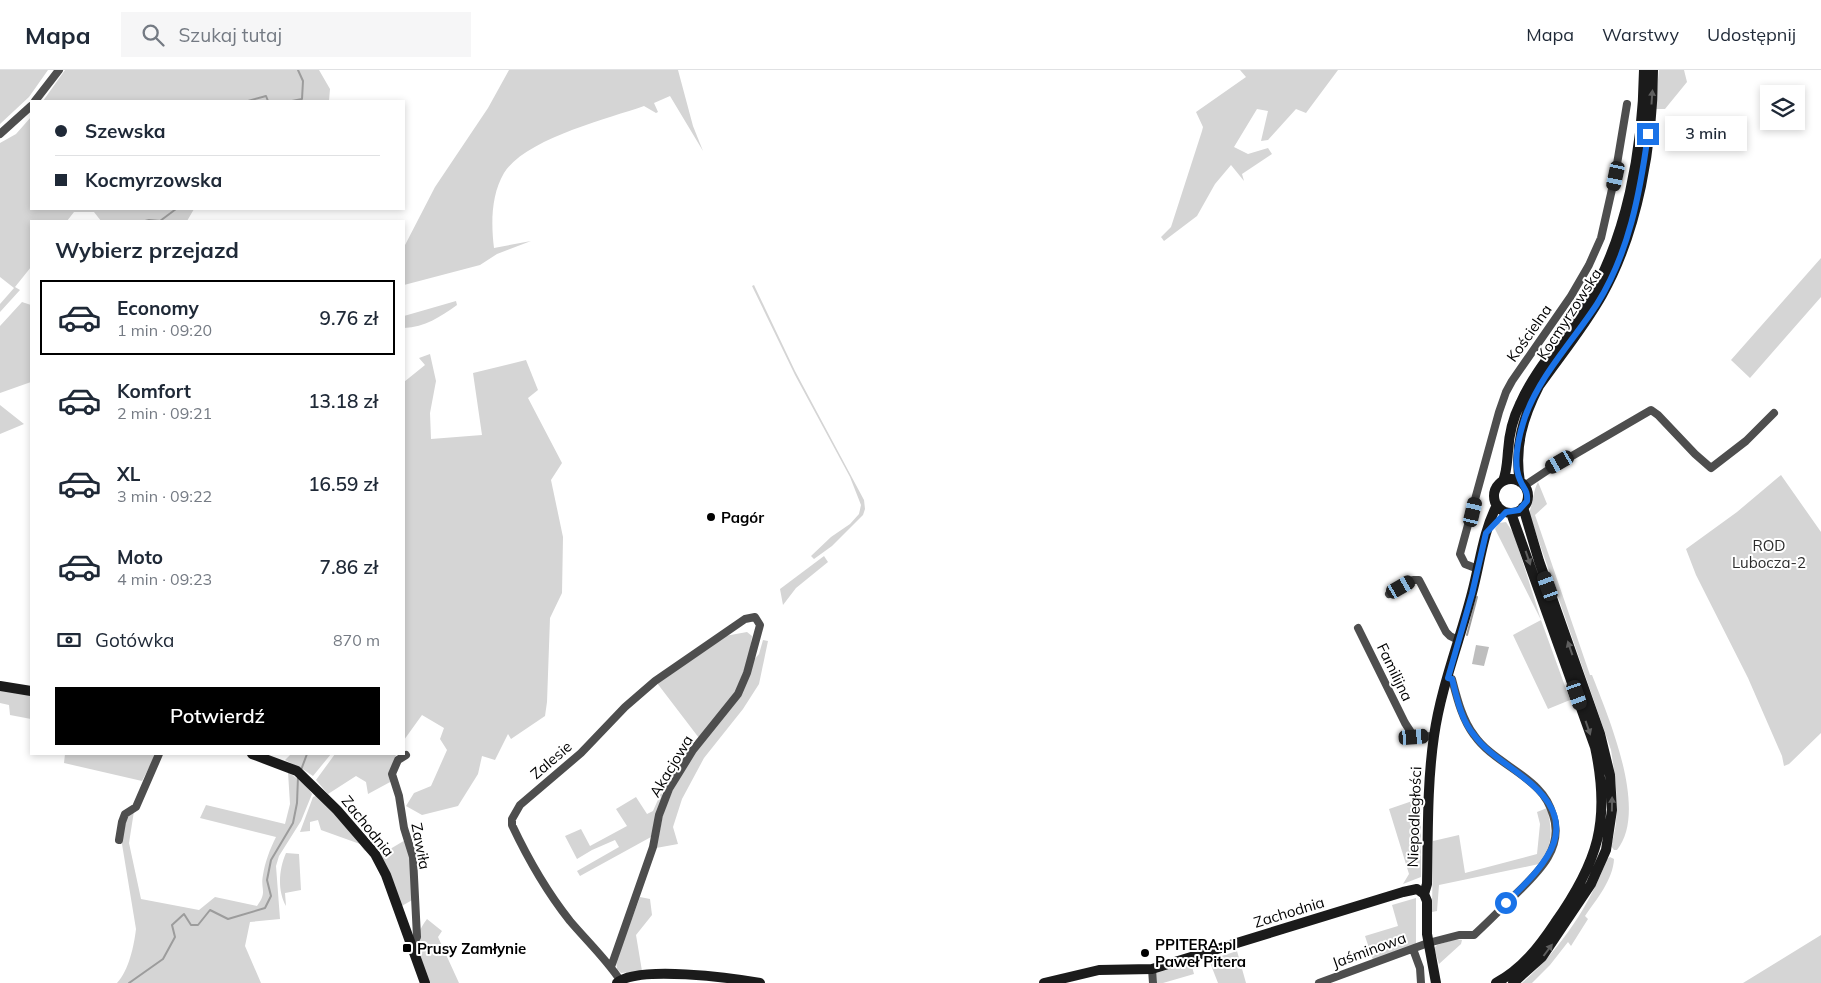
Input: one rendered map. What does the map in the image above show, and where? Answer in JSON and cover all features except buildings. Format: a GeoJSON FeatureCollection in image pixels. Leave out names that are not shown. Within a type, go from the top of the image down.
{"type":"FeatureCollection","features":[{"type":"Feature","properties":{"kind":"main road","name":"Kocmyrzowska"},"geometry":{"type":"LineString","coordinates":[[1503,481],[1506,474],[1510,437],[1519,405],[1540,369],[1592,295],[1616,241],[1635,159],[1642,110],[1644,70]]}},
{"type":"Feature","properties":{"kind":"main road","name":"Kocmyrzowska"},"geometry":{"type":"LineString","coordinates":[[1522,484],[1517,456],[1518,443],[1525,416],[1540,386],[1602,296],[1613,274],[1628,234],[1646,148],[1653,70]]}},
{"type":"Feature","properties":{"kind":"main road"},"geometry":{"type":"LineString","coordinates":[[1496,983],[1512,973],[1536,950],[1582,883],[1596,848],[1603,805],[1600,769],[1595,747],[1508,512],[1497,505],[1494,499],[1495,490],[1503,481],[1512,479],[1522,484],[1527,497],[1523,507],[1539,561],[1600,734],[1610,775],[1612,810],[1606,850],[1591,884],[1571,918],[1542,957],[1513,983]]}},
{"type":"Feature","properties":{"kind":"main road","name":"Niepodległości"},"geometry":{"type":"LineString","coordinates":[[1436,983],[1428,943],[1427,901],[1424,894],[1428,884],[1430,764],[1434,736],[1448,678],[1488,529],[1497,505]]}},
{"type":"Feature","properties":{"kind":"main road"},"geometry":{"type":"LineString","coordinates":[[1488,529],[1508,512],[1523,507]]}},
{"type":"Feature","properties":{"kind":"main road"},"geometry":{"type":"LineString","coordinates":[[0,686],[30,692]]}},
{"type":"Feature","properties":{"kind":"main road","name":"Zachodnia"},"geometry":{"type":"LineString","coordinates":[[254,755],[300,774],[337,810],[375,854],[386,875],[425,983]]}},
{"type":"Feature","properties":{"kind":"main road","name":"Zachodnia"},"geometry":{"type":"LineString","coordinates":[[1044,983],[1099,970],[1152,969],[1403,892],[1417,889],[1424,894]]}},
{"type":"Feature","properties":{"kind":"main road","name":"Niepodległości"},"geometry":{"type":"LineString","coordinates":[[1433,962],[1444,983]]}},
{"type":"Feature","properties":{"kind":"main road"},"geometry":{"type":"LineString","coordinates":[[618,982],[638,975],[701,975],[760,983]]}},
{"type":"Feature","properties":{"kind":"street"},"geometry":{"type":"LineString","coordinates":[[36,100],[59,70]]}},
{"type":"Feature","properties":{"kind":"street","name":"Kościelna"},"geometry":{"type":"LineString","coordinates":[[1478,569],[1465,564],[1460,554],[1499,412],[1512,381],[1571,296],[1594,255],[1606,221],[1620,153],[1627,104]]}},
{"type":"Feature","properties":{"kind":"street"},"geometry":{"type":"LineString","coordinates":[[0,134],[30,107]]}},
{"type":"Feature","properties":{"kind":"street"},"geometry":{"type":"LineString","coordinates":[[1522,484],[1651,410],[1711,468],[1746,441],[1774,413]]}},
{"type":"Feature","properties":{"kind":"street"},"geometry":{"type":"LineString","coordinates":[[1389,594],[1413,580],[1420,580],[1446,632],[1458,640]]}},
{"type":"Feature","properties":{"kind":"street","name":"Akacjowa"},"geometry":{"type":"LineString","coordinates":[[611,967],[653,847],[659,815],[669,790],[693,750],[738,694],[747,674],[760,625],[755,617]]}},
{"type":"Feature","properties":{"kind":"street","name":"Zalesie"},"geometry":{"type":"LineString","coordinates":[[611,967],[558,905],[528,858],[512,825],[512,819],[520,805],[580,753],[625,707],[655,681],[745,619],[755,617]]}},
{"type":"Feature","properties":{"kind":"street","name":"Familijna"},"geometry":{"type":"LineString","coordinates":[[1358,628],[1405,723],[1414,737],[1434,736]]}},
{"type":"Feature","properties":{"kind":"street","name":"Jaśminowa"},"geometry":{"type":"LineString","coordinates":[[1319,983],[1428,943],[1459,935],[1474,935],[1543,864],[1552,850],[1556,834],[1551,808],[1541,792],[1487,749],[1473,735],[1462,714],[1452,679],[1448,678]]}},
{"type":"Feature","properties":{"kind":"street"},"geometry":{"type":"LineString","coordinates":[[119,840],[119,831],[125,814],[136,807],[158,755]]}},
{"type":"Feature","properties":{"kind":"street","name":"Zawiła"},"geometry":{"type":"LineString","coordinates":[[406,755],[398,760],[392,774],[399,796],[404,828],[413,857],[417,937],[412,946]]}},
{"type":"Feature","properties":{"kind":"street"},"geometry":{"type":"LineString","coordinates":[[1413,949],[1420,968],[1420,983]]}},
{"type":"Feature","properties":{"kind":"street"},"geometry":{"type":"LineString","coordinates":[[611,967],[618,982]]}},
{"type":"Feature","properties":{"kind":"street"},"geometry":{"type":"LineString","coordinates":[[1152,969],[1153,983]]}},
{"type":"Feature","properties":{"kind":"green space"},"geometry":{"type":"Polygon","coordinates":[[[0,70],[48,70],[29,97],[0,124],[0,70]]]}},
{"type":"Feature","properties":{"kind":"green space"},"geometry":{"type":"Polygon","coordinates":[[[65,70],[319,70],[330,89],[329,100],[44,100],[65,70]]]}},
{"type":"Feature","properties":{"kind":"green space"},"geometry":{"type":"Polygon","coordinates":[[[509,70],[678,70],[693,126],[703,151],[670,96],[654,103],[658,112],[656,113],[644,106],[548,140],[515,161],[504,173],[494,200],[492,229],[494,248],[531,241],[497,254],[480,265],[405,285],[405,245],[435,187],[488,108],[509,70]]]}},
{"type":"Feature","properties":{"kind":"green space"},"geometry":{"type":"Polygon","coordinates":[[[1240,70],[1338,70],[1306,113],[1296,109],[1268,140],[1261,141],[1268,111],[1257,109],[1234,147],[1248,154],[1268,148],[1272,154],[1242,174],[1244,181],[1231,165],[1215,184],[1197,216],[1164,241],[1161,237],[1171,227],[1203,127],[1196,112],[1246,77],[1240,70]]]}},
{"type":"Feature","properties":{"kind":"green space"},"geometry":{"type":"Polygon","coordinates":[[[1659,70],[1684,70],[1687,82],[1665,109],[1655,109],[1659,70]]]}},
{"type":"Feature","properties":{"kind":"green space"},"geometry":{"type":"Polygon","coordinates":[[[30,118],[30,210],[193,210],[188,220],[100,220],[94,212],[74,212],[68,220],[30,220],[30,268],[15,287],[20,290],[0,312],[0,304],[14,288],[0,277],[0,143],[16,134],[30,118]]]}},
{"type":"Feature","properties":{"kind":"green space"},"geometry":{"type":"Polygon","coordinates":[[[1821,258],[1821,297],[1750,378],[1731,360],[1821,258]]]}},
{"type":"Feature","properties":{"kind":"green space"},"geometry":{"type":"Polygon","coordinates":[[[754,285],[795,371],[864,500],[865,509],[863,515],[832,546],[814,559],[811,556],[831,537],[850,524],[859,514],[861,505],[850,477],[795,375],[752,286],[754,285]]]}},
{"type":"Feature","properties":{"kind":"green space"},"geometry":{"type":"Polygon","coordinates":[[[456,301],[457,305],[432,321],[419,326],[405,328],[405,316],[456,301]]]}},
{"type":"Feature","properties":{"kind":"green space"},"geometry":{"type":"Polygon","coordinates":[[[22,302],[30,305],[30,382],[0,393],[0,326],[22,302]]]}},
{"type":"Feature","properties":{"kind":"green space"},"geometry":{"type":"Polygon","coordinates":[[[430,354],[436,381],[430,413],[431,439],[482,435],[473,373],[526,360],[538,390],[528,398],[562,463],[551,480],[563,537],[562,593],[550,618],[545,716],[511,739],[508,734],[495,760],[482,756],[478,774],[458,806],[422,815],[406,806],[414,793],[431,786],[447,750],[440,739],[444,728],[422,715],[405,739],[405,381],[425,365],[419,358],[430,354]]]}},
{"type":"Feature","properties":{"kind":"green space"},"geometry":{"type":"Polygon","coordinates":[[[0,405],[24,424],[0,434],[0,405]]]}},
{"type":"Feature","properties":{"kind":"green space","name":"ROD Lubocza-2"},"geometry":{"type":"Polygon","coordinates":[[[1781,475],[1821,532],[1821,733],[1789,764],[1784,766],[1782,756],[1748,678],[1696,575],[1686,549],[1737,512],[1781,475]]]}},
{"type":"Feature","properties":{"kind":"green space"},"geometry":{"type":"Polygon","coordinates":[[[1538,482],[1547,504],[1535,515],[1590,675],[1592,675],[1607,714],[1623,763],[1629,812],[1626,833],[1617,850],[1614,850],[1611,846],[1617,810],[1611,750],[1529,513],[1538,482]]]}},
{"type":"Feature","properties":{"kind":"green space"},"geometry":{"type":"Polygon","coordinates":[[[1506,522],[1514,534],[1541,620],[1495,529],[1499,523],[1506,522]]]}},
{"type":"Feature","properties":{"kind":"green space"},"geometry":{"type":"Polygon","coordinates":[[[824,556],[828,562],[796,588],[783,605],[780,589],[824,556]]]}},
{"type":"Feature","properties":{"kind":"green space"},"geometry":{"type":"Polygon","coordinates":[[[1541,620],[1570,700],[1548,709],[1513,635],[1541,620]]]}},
{"type":"Feature","properties":{"kind":"green space"},"geometry":{"type":"Polygon","coordinates":[[[747,632],[752,636],[749,658],[734,695],[699,738],[657,683],[725,636],[747,632]]]}},
{"type":"Feature","properties":{"kind":"green space"},"geometry":{"type":"Polygon","coordinates":[[[763,640],[768,641],[759,684],[743,709],[704,758],[682,799],[673,827],[678,844],[656,848],[664,811],[672,792],[694,752],[721,721],[752,662],[759,654],[763,640]]]}},
{"type":"Feature","properties":{"kind":"green space"},"geometry":{"type":"Polygon","coordinates":[[[0,689],[30,695],[30,719],[10,715],[9,705],[0,703],[0,689]]]}},
{"type":"Feature","properties":{"kind":"green space"},"geometry":{"type":"Polygon","coordinates":[[[65,755],[155,755],[142,781],[64,763],[65,755]]]}},
{"type":"Feature","properties":{"kind":"green space"},"geometry":{"type":"Polygon","coordinates":[[[290,755],[330,755],[313,776],[285,760],[290,755]]]}},
{"type":"Feature","properties":{"kind":"green space"},"geometry":{"type":"Polygon","coordinates":[[[334,755],[396,755],[395,756],[398,759],[392,781],[368,794],[366,782],[356,776],[328,794],[316,780],[334,755]]]}},
{"type":"Feature","properties":{"kind":"green space"},"geometry":{"type":"Polygon","coordinates":[[[288,772],[306,785],[312,794],[301,821],[279,856],[276,866],[280,919],[250,922],[245,946],[261,983],[117,983],[128,965],[136,929],[121,838],[127,816],[134,811],[129,843],[141,899],[199,910],[215,897],[257,906],[263,894],[262,880],[265,865],[276,837],[200,818],[206,805],[285,824],[290,804],[288,772]]]}},
{"type":"Feature","properties":{"kind":"green space"},"geometry":{"type":"Polygon","coordinates":[[[661,793],[663,796],[651,837],[580,876],[577,871],[619,847],[615,840],[577,859],[565,836],[581,829],[590,846],[627,826],[616,809],[636,797],[647,814],[653,811],[661,793]]]}},
{"type":"Feature","properties":{"kind":"green space"},"geometry":{"type":"Polygon","coordinates":[[[318,795],[374,857],[364,850],[360,844],[321,830],[318,820],[310,822],[310,831],[300,832],[313,797],[318,795]]]}},
{"type":"Feature","properties":{"kind":"green space"},"geometry":{"type":"Polygon","coordinates":[[[1421,798],[1421,877],[1403,884],[1409,874],[1389,809],[1421,798]]]}},
{"type":"Feature","properties":{"kind":"green space"},"geometry":{"type":"Polygon","coordinates":[[[1547,808],[1551,830],[1549,844],[1539,864],[1439,885],[1437,911],[1432,912],[1433,841],[1459,835],[1465,873],[1537,854],[1540,824],[1537,812],[1547,808]]]}},
{"type":"Feature","properties":{"kind":"green space"},"geometry":{"type":"Polygon","coordinates":[[[407,839],[412,858],[414,899],[400,907],[380,855],[407,839]]]}},
{"type":"Feature","properties":{"kind":"green space"},"geometry":{"type":"Polygon","coordinates":[[[286,853],[299,854],[301,890],[285,893],[286,906],[281,893],[280,880],[286,853]]]}},
{"type":"Feature","properties":{"kind":"green space"},"geometry":{"type":"Polygon","coordinates":[[[1610,857],[1614,859],[1611,875],[1585,916],[1588,919],[1571,946],[1568,942],[1550,965],[1532,983],[1522,983],[1549,956],[1572,926],[1583,910],[1607,859],[1610,857]]]}},
{"type":"Feature","properties":{"kind":"green space"},"geometry":{"type":"Polygon","coordinates":[[[640,897],[650,899],[652,915],[636,935],[642,971],[621,973],[617,969],[616,961],[640,897]]]}},
{"type":"Feature","properties":{"kind":"green space"},"geometry":{"type":"Polygon","coordinates":[[[1416,898],[1416,944],[1373,960],[1365,936],[1398,926],[1392,905],[1416,898]]]}},
{"type":"Feature","properties":{"kind":"green space"},"geometry":{"type":"Polygon","coordinates":[[[427,919],[442,931],[438,937],[459,983],[429,983],[419,957],[417,943],[421,928],[427,919]]]}},
{"type":"Feature","properties":{"kind":"green space"},"geometry":{"type":"Polygon","coordinates":[[[1821,935],[1821,983],[1743,983],[1821,935]]]}},
{"type":"Feature","properties":{"kind":"green space"},"geometry":{"type":"Polygon","coordinates":[[[1456,939],[1462,940],[1461,944],[1439,964],[1434,948],[1437,945],[1456,939]]]}},
{"type":"Feature","properties":{"kind":"green space"},"geometry":{"type":"Polygon","coordinates":[[[1237,951],[1246,983],[1218,983],[1209,960],[1237,951]]]}},
{"type":"Feature","properties":{"kind":"green space"},"geometry":{"type":"Polygon","coordinates":[[[1191,963],[1194,974],[1157,983],[1156,973],[1191,963]]]}},
{"type":"Feature","properties":{"kind":"waterway"},"geometry":{"type":"LineString","coordinates":[[297,100],[302,99],[303,81],[298,70]]}},
{"type":"Feature","properties":{"kind":"waterway"},"geometry":{"type":"LineString","coordinates":[[252,100],[266,96],[268,100]]}},
{"type":"Feature","properties":{"kind":"waterway"},"geometry":{"type":"LineString","coordinates":[[161,220],[175,210]]}},
{"type":"Feature","properties":{"kind":"waterway"},"geometry":{"type":"LineString","coordinates":[[1467,635],[1477,597]]}},
{"type":"Feature","properties":{"kind":"waterway"},"geometry":{"type":"LineString","coordinates":[[301,770],[307,755]]}},
{"type":"Feature","properties":{"kind":"waterway"},"geometry":{"type":"LineString","coordinates":[[129,983],[163,959],[175,937],[172,925],[184,914],[191,925],[198,925],[210,910],[228,919],[265,908],[271,896],[267,880],[271,860],[293,823],[297,803],[298,777]]}},
{"type":"Feature","properties":{"kind":"place","name":"Pagór"},"geometry":{"type":"Point","coordinates":[711,517]}},
{"type":"Feature","properties":{"kind":"place","name":"Prusy Zamłynie"},"geometry":{"type":"Point","coordinates":[407,948]}},
{"type":"Feature","properties":{"kind":"place","name":"PPITERA.pl Paweł Pitera"},"geometry":{"type":"Point","coordinates":[1145,953]}},
{"type":"Feature","properties":{"kind":"route"},"geometry":{"type":"LineString","coordinates":[[1506,903],[1533,877],[1549,858],[1555,843],[1556,825],[1554,817],[1545,797],[1537,787],[1482,745],[1473,735],[1462,714],[1452,679],[1448,678],[1488,529],[1506,512],[1519,510],[1527,501],[1526,489],[1520,482],[1517,456],[1518,443],[1525,416],[1540,386],[1589,316],[1613,274],[1633,216],[1648,134]]}}]}
